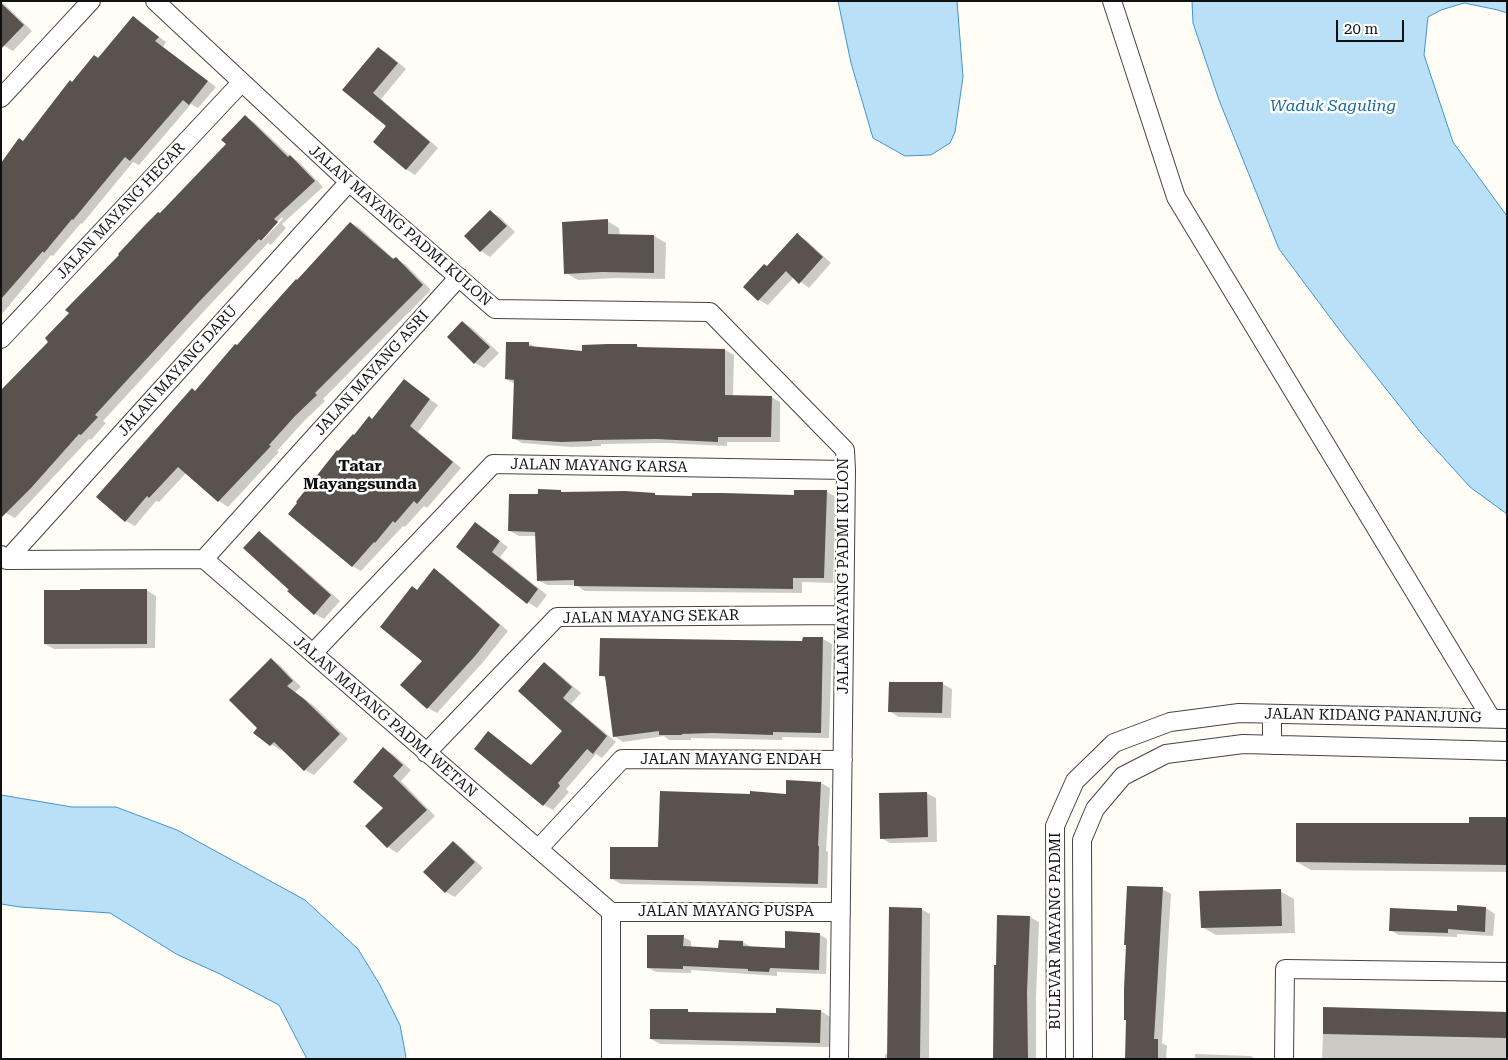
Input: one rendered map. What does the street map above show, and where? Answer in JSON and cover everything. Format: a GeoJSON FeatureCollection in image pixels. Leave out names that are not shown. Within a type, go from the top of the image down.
{"type":"FeatureCollection","features":[{"type":"Feature","properties":{"kind":"street"},"geometry":{"type":"LineString","coordinates":[[1,98],[91,1]]}},
{"type":"Feature","properties":{"kind":"street","name":"JALAN MAYANG PADMI KULON"},"geometry":{"type":"LineString","coordinates":[[155,1],[241,83],[350,182],[495,309],[710,312],[845,450],[839,1059]]}},
{"type":"Feature","properties":{"kind":"street"},"geometry":{"type":"LineString","coordinates":[[1112,1],[1176,197],[1499,718]]}},
{"type":"Feature","properties":{"kind":"street","name":"JALAN MAYANG HEGAR"},"geometry":{"type":"LineString","coordinates":[[1,339],[241,83]]}},
{"type":"Feature","properties":{"kind":"street","name":"JALAN MAYANG DARU"},"geometry":{"type":"LineString","coordinates":[[4,557],[350,182]]}},
{"type":"Feature","properties":{"kind":"street","name":"JALAN MAYANG ASRI"},"geometry":{"type":"LineString","coordinates":[[204,559],[459,277]]}},
{"type":"Feature","properties":{"kind":"street","name":"JALAN MAYANG KARSA"},"geometry":{"type":"LineString","coordinates":[[312,653],[493,464],[846,470]]}},
{"type":"Feature","properties":{"kind":"street"},"geometry":{"type":"LineString","coordinates":[[4,557],[204,559]]}},
{"type":"Feature","properties":{"kind":"street","name":"JALAN MAYANG PADMI WETAN"},"geometry":{"type":"LineString","coordinates":[[204,559],[611,912]]}},
{"type":"Feature","properties":{"kind":"street","name":"JALAN MAYANG SEKAR"},"geometry":{"type":"LineString","coordinates":[[426,753],[556,618],[844,615]]}},
{"type":"Feature","properties":{"kind":"street","name":"JALAN KIDANG PANANJUNG"},"geometry":{"type":"LineString","coordinates":[[1239,713],[1499,718]]}},
{"type":"Feature","properties":{"kind":"street","name":"BULEVAR MAYANG PADMI"},"geometry":{"type":"LineString","coordinates":[[1056,1059],[1055,826],[1075,781],[1114,743],[1170,722],[1239,713]]}},
{"type":"Feature","properties":{"kind":"street"},"geometry":{"type":"LineString","coordinates":[[1272,714],[1272,745]]}},
{"type":"Feature","properties":{"kind":"street","name":"JALAN KIDANG PANANJUNG"},"geometry":{"type":"LineString","coordinates":[[1243,744],[1507,751]]}},
{"type":"Feature","properties":{"kind":"street","name":"BULEVAR MAYANG PADMI"},"geometry":{"type":"LineString","coordinates":[[1083,1059],[1082,840],[1095,809],[1123,776],[1166,754],[1243,744]]}},
{"type":"Feature","properties":{"kind":"street","name":"JALAN MAYANG ENDAH"},"geometry":{"type":"LineString","coordinates":[[538,849],[622,760],[843,760]]}},
{"type":"Feature","properties":{"kind":"street"},"geometry":{"type":"LineString","coordinates":[[611,912],[611,1059]]}},
{"type":"Feature","properties":{"kind":"street","name":"JALAN MAYANG PUSPA"},"geometry":{"type":"LineString","coordinates":[[611,912],[841,912]]}},
{"type":"Feature","properties":{"kind":"street"},"geometry":{"type":"LineString","coordinates":[[1284,1059],[1285,969],[1507,972]]}},
{"type":"Feature","properties":{"kind":"water"},"geometry":{"type":"Polygon","coordinates":[[[838,1],[957,1],[963,77],[955,132],[950,143],[931,155],[905,156],[873,138],[851,63],[838,1]]]}},
{"type":"Feature","properties":{"kind":"water","name":"Waduk Saguling"},"geometry":{"type":"Polygon","coordinates":[[[1192,1],[1507,1],[1507,13],[1464,3],[1441,10],[1428,17],[1424,55],[1453,142],[1507,216],[1507,514],[1470,487],[1421,433],[1341,332],[1279,249],[1219,100],[1193,23],[1192,1]]]}},
{"type":"Feature","properties":{"kind":"water"},"geometry":{"type":"Polygon","coordinates":[[[1,795],[72,807],[116,807],[177,830],[305,900],[358,949],[380,985],[400,1025],[406,1057],[404,1059],[307,1059],[279,1005],[220,974],[178,955],[110,913],[1,904],[1,795]]]}},
{"type":"Feature","properties":{"kind":"building"},"geometry":{"type":"Polygon","coordinates":[[[1,3],[24,25],[1,49],[1,3]]]}},
{"type":"Feature","properties":{"kind":"building"},"geometry":{"type":"Polygon","coordinates":[[[133,16],[159,37],[155,41],[208,81],[189,105],[183,100],[130,161],[125,157],[73,220],[1,299],[1,163],[19,138],[23,141],[70,80],[72,82],[94,55],[98,58],[133,16]]]}},
{"type":"Feature","properties":{"kind":"building"},"geometry":{"type":"Polygon","coordinates":[[[378,47],[398,63],[373,93],[430,142],[406,170],[373,142],[386,126],[342,90],[378,47]]]}},
{"type":"Feature","properties":{"kind":"building"},"geometry":{"type":"Polygon","coordinates":[[[245,115],[288,157],[290,155],[315,181],[274,219],[278,222],[261,241],[259,239],[197,304],[95,415],[98,417],[81,435],[79,434],[31,488],[1,518],[1,390],[48,342],[45,338],[69,313],[65,310],[119,255],[145,225],[158,212],[160,213],[226,144],[221,140],[245,115]]]}},
{"type":"Feature","properties":{"kind":"building"},"geometry":{"type":"Polygon","coordinates":[[[490,210],[507,226],[480,252],[464,236],[490,210]]]}},
{"type":"Feature","properties":{"kind":"building"},"geometry":{"type":"Polygon","coordinates":[[[608,219],[608,234],[654,235],[654,273],[602,272],[564,274],[562,222],[608,219]]]}},
{"type":"Feature","properties":{"kind":"building"},"geometry":{"type":"Polygon","coordinates":[[[350,222],[393,259],[396,257],[423,285],[315,393],[317,395],[295,416],[269,445],[271,446],[218,502],[178,467],[149,498],[147,496],[125,522],[96,497],[192,388],[195,391],[235,344],[237,345],[350,222]]]}},
{"type":"Feature","properties":{"kind":"building"},"geometry":{"type":"Polygon","coordinates":[[[797,233],[823,257],[799,284],[786,271],[758,301],[743,287],[764,264],[767,266],[797,233]]]}},
{"type":"Feature","properties":{"kind":"building"},"geometry":{"type":"Polygon","coordinates":[[[462,321],[490,347],[474,364],[447,337],[462,321]]]}},
{"type":"Feature","properties":{"kind":"building"},"geometry":{"type":"Polygon","coordinates":[[[506,342],[529,342],[529,346],[582,351],[582,345],[608,344],[637,344],[637,347],[725,349],[725,395],[772,396],[771,437],[718,437],[718,442],[656,439],[561,442],[512,439],[514,380],[505,379],[506,342]]]}},
{"type":"Feature","properties":{"kind":"building"},"geometry":{"type":"Polygon","coordinates":[[[404,379],[430,399],[410,426],[453,462],[417,504],[414,501],[395,523],[393,521],[352,567],[288,514],[337,450],[354,435],[369,416],[372,419],[404,379]]]}},
{"type":"Feature","properties":{"kind":"building"},"geometry":{"type":"Polygon","coordinates":[[[538,489],[561,490],[561,492],[625,491],[655,493],[655,495],[692,496],[692,493],[794,495],[794,490],[827,490],[824,578],[793,578],[793,589],[574,586],[574,580],[537,581],[535,532],[508,531],[509,494],[538,494],[538,489]]]}},
{"type":"Feature","properties":{"kind":"building"},"geometry":{"type":"Polygon","coordinates":[[[475,522],[500,541],[492,552],[538,589],[527,604],[456,547],[475,522]]]}},
{"type":"Feature","properties":{"kind":"building"},"geometry":{"type":"Polygon","coordinates":[[[259,531],[331,595],[314,615],[243,548],[259,531]]]}},
{"type":"Feature","properties":{"kind":"building"},"geometry":{"type":"Polygon","coordinates":[[[434,568],[500,625],[427,709],[400,685],[422,661],[380,627],[412,586],[417,590],[434,568]]]}},
{"type":"Feature","properties":{"kind":"building"},"geometry":{"type":"Polygon","coordinates":[[[147,589],[147,644],[44,644],[44,590],[147,589]]]}},
{"type":"Feature","properties":{"kind":"building"},"geometry":{"type":"Polygon","coordinates":[[[803,637],[823,637],[821,733],[773,732],[773,735],[712,733],[659,735],[659,731],[613,737],[605,676],[599,676],[600,638],[802,641],[803,637]]]}},
{"type":"Feature","properties":{"kind":"building"},"geometry":{"type":"Polygon","coordinates":[[[271,658],[293,681],[287,686],[304,699],[340,734],[304,771],[274,742],[270,746],[253,733],[257,728],[229,700],[271,658]]]}},
{"type":"Feature","properties":{"kind":"building"},"geometry":{"type":"Polygon","coordinates":[[[544,662],[572,687],[563,698],[607,736],[593,754],[587,749],[558,783],[560,786],[543,806],[474,749],[488,731],[531,765],[562,731],[518,691],[544,662]]]}},
{"type":"Feature","properties":{"kind":"building"},"geometry":{"type":"Polygon","coordinates":[[[889,682],[943,682],[942,713],[888,712],[889,682]]]}},
{"type":"Feature","properties":{"kind":"building"},"geometry":{"type":"Polygon","coordinates":[[[383,747],[403,765],[393,776],[427,810],[387,848],[365,826],[383,808],[353,782],[383,747]]]}},
{"type":"Feature","properties":{"kind":"building"},"geometry":{"type":"Polygon","coordinates":[[[786,780],[821,782],[818,884],[610,879],[610,847],[658,847],[660,791],[750,794],[750,791],[786,794],[786,780]]]}},
{"type":"Feature","properties":{"kind":"building"},"geometry":{"type":"Polygon","coordinates":[[[927,792],[928,837],[880,839],[879,793],[927,792]]]}},
{"type":"Feature","properties":{"kind":"building"},"geometry":{"type":"Polygon","coordinates":[[[1469,817],[1507,817],[1507,865],[1296,862],[1296,823],[1469,823],[1469,817]]]}},
{"type":"Feature","properties":{"kind":"building"},"geometry":{"type":"Polygon","coordinates":[[[453,841],[475,862],[445,893],[423,872],[453,841]]]}},
{"type":"Feature","properties":{"kind":"building"},"geometry":{"type":"Polygon","coordinates":[[[1127,886],[1163,887],[1154,1039],[1158,1039],[1158,1059],[1125,1059],[1126,1020],[1124,1020],[1124,989],[1126,945],[1124,945],[1127,886]]]}},
{"type":"Feature","properties":{"kind":"building"},"geometry":{"type":"Polygon","coordinates":[[[1281,889],[1282,926],[1201,928],[1199,891],[1281,889]]]}},
{"type":"Feature","properties":{"kind":"building"},"geometry":{"type":"Polygon","coordinates":[[[1457,905],[1486,907],[1485,932],[1448,929],[1448,933],[1389,931],[1390,908],[1457,911],[1457,905]]]}},
{"type":"Feature","properties":{"kind":"building"},"geometry":{"type":"Polygon","coordinates":[[[889,907],[922,908],[920,1059],[887,1059],[889,907]]]}},
{"type":"Feature","properties":{"kind":"building"},"geometry":{"type":"Polygon","coordinates":[[[997,915],[1030,916],[1027,992],[1028,1059],[993,1059],[994,965],[996,965],[997,915]]]}},
{"type":"Feature","properties":{"kind":"building"},"geometry":{"type":"Polygon","coordinates":[[[785,931],[820,933],[819,970],[770,968],[769,972],[748,971],[748,969],[683,966],[683,969],[647,968],[647,935],[684,935],[683,946],[718,948],[719,940],[743,941],[743,946],[785,948],[785,931]]]}},
{"type":"Feature","properties":{"kind":"building"},"geometry":{"type":"Polygon","coordinates":[[[1323,1007],[1507,1012],[1507,1038],[1323,1034],[1323,1007]]]}},
{"type":"Feature","properties":{"kind":"building"},"geometry":{"type":"Polygon","coordinates":[[[776,1008],[821,1010],[820,1043],[650,1039],[650,1009],[688,1009],[688,1012],[776,1013],[776,1008]]]}},
{"type":"Feature","properties":{"kind":"district","name":"Tatar Mayangsunda"},"geometry":{"type":"Point","coordinates":[360,475]}}]}
